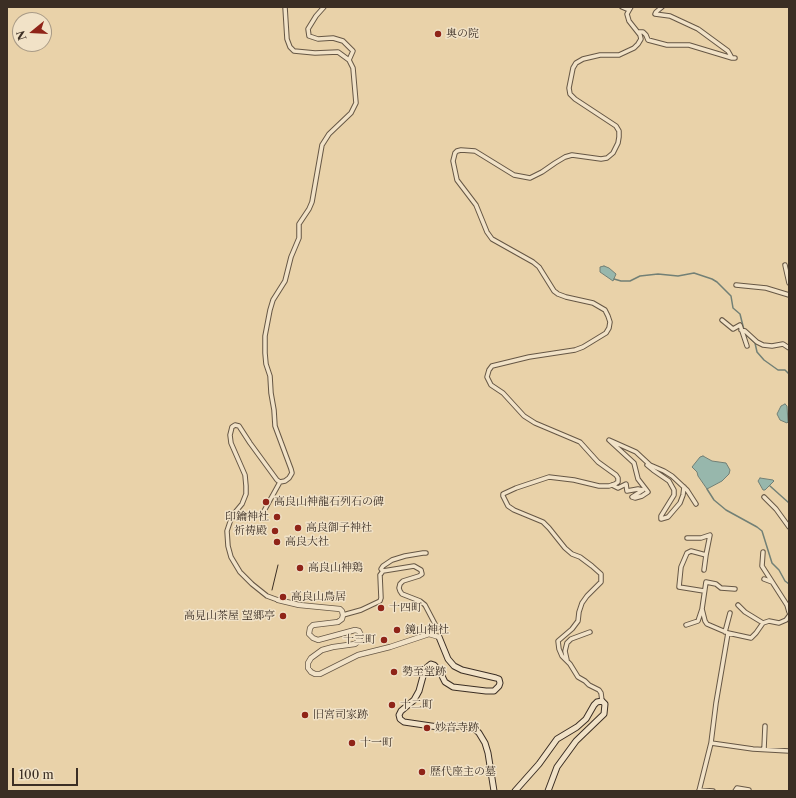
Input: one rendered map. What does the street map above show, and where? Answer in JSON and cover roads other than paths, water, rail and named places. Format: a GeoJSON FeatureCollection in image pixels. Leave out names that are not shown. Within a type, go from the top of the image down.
{"type":"FeatureCollection","features":[{"type":"Feature","properties":{"kind":"main road"},"geometry":{"type":"LineString","coordinates":[[439,637],[448,659],[454,666],[462,670],[499,679],[500,686],[494,691],[453,687],[445,682],[439,670],[431,664],[425,669],[419,691],[414,700],[401,710],[399,715],[400,719],[404,722],[438,727],[472,727],[479,733],[485,743],[494,791]]}},
{"type":"Feature","properties":{"kind":"main road"},"geometry":{"type":"LineString","coordinates":[[515,791],[539,764],[557,739],[577,727],[586,719],[594,705],[597,702],[602,701],[605,704],[604,714],[576,741],[557,767],[548,791]]}},
{"type":"Feature","properties":{"kind":"street"},"geometry":{"type":"LineString","coordinates":[[264,511],[280,482],[289,478],[292,473],[275,426],[270,376],[264,353],[270,310],[273,300],[284,281],[291,257],[299,238],[299,224],[310,208],[312,202],[322,145],[330,134],[351,113],[356,103],[353,68],[349,60],[338,52],[315,53],[294,51],[290,47],[287,39],[285,7]]}},
{"type":"Feature","properties":{"kind":"street"},"geometry":{"type":"LineString","coordinates":[[324,7],[308,29],[309,36],[318,39],[333,38],[343,41],[353,51],[349,60]]}},
{"type":"Feature","properties":{"kind":"street"},"geometry":{"type":"LineString","coordinates":[[622,7],[630,8],[627,14],[629,21],[639,32],[641,39],[634,48],[619,55],[600,55],[583,59],[576,63],[573,68],[569,88],[570,94],[581,104],[596,112],[616,126],[619,131],[618,143],[613,153],[607,158],[595,159],[572,155],[560,160],[530,178],[514,175],[475,151],[458,151],[455,153],[453,161],[457,180],[476,205],[487,232],[492,239],[534,262],[539,267],[554,291],[558,294],[593,303],[605,310],[610,322],[606,333],[583,347],[575,350],[529,357],[492,366],[487,377],[491,385],[503,393],[524,416],[539,425],[580,442],[598,462],[616,475],[618,480],[626,484]]}},
{"type":"Feature","properties":{"kind":"street"},"geometry":{"type":"LineString","coordinates":[[639,32],[646,34],[648,40],[667,44],[689,45],[734,58],[728,51],[699,29],[670,16],[655,14],[662,7]]}},
{"type":"Feature","properties":{"kind":"street"},"geometry":{"type":"LineString","coordinates":[[785,265],[789,283]]}},
{"type":"Feature","properties":{"kind":"street"},"geometry":{"type":"LineString","coordinates":[[736,285],[766,288],[789,295]]}},
{"type":"Feature","properties":{"kind":"street"},"geometry":{"type":"LineString","coordinates":[[722,320],[733,329],[740,325],[747,346]]}},
{"type":"Feature","properties":{"kind":"street"},"geometry":{"type":"LineString","coordinates":[[743,331],[763,345],[772,346],[783,344],[789,348]]}},
{"type":"Feature","properties":{"kind":"street"},"geometry":{"type":"LineString","coordinates":[[280,482],[277,480],[239,426],[235,425],[232,427],[230,435],[231,443],[245,475],[246,494],[242,504],[232,516],[227,531],[228,546],[231,556],[236,566],[244,576],[267,596],[299,605],[340,609],[343,614]]}},
{"type":"Feature","properties":{"kind":"street"},"geometry":{"type":"LineString","coordinates":[[626,484],[627,491],[638,489],[643,490],[632,497],[635,498],[642,496],[648,492],[638,478],[634,464],[609,440],[636,452],[649,467],[669,481],[674,490],[674,495],[661,516],[661,519],[668,516],[680,503],[684,487]]}},
{"type":"Feature","properties":{"kind":"street"},"geometry":{"type":"LineString","coordinates":[[645,462],[672,476],[684,487],[696,504]]}},
{"type":"Feature","properties":{"kind":"street"},"geometry":{"type":"LineString","coordinates":[[568,660],[562,656],[558,641],[572,629],[578,621],[582,603],[601,582],[601,574],[592,566],[565,548],[543,522],[508,506],[503,494],[516,488],[549,478],[574,480],[599,486],[612,485],[618,480]]}},
{"type":"Feature","properties":{"kind":"street"},"geometry":{"type":"LineString","coordinates":[[612,485],[618,488],[626,484]]}},
{"type":"Feature","properties":{"kind":"street"},"geometry":{"type":"LineString","coordinates":[[764,498],[776,509],[789,527]]}},
{"type":"Feature","properties":{"kind":"street"},"geometry":{"type":"LineString","coordinates":[[687,538],[701,538],[710,535],[704,570]]}},
{"type":"Feature","properties":{"kind":"street"},"geometry":{"type":"LineString","coordinates":[[704,591],[678,587],[681,568],[688,551],[706,555]]}},
{"type":"Feature","properties":{"kind":"street"},"geometry":{"type":"LineString","coordinates":[[343,614],[361,610],[380,601],[380,575],[383,571],[381,568],[383,566],[392,560],[405,556],[423,552],[426,553]]}},
{"type":"Feature","properties":{"kind":"street"},"geometry":{"type":"LineString","coordinates":[[763,552],[762,566],[787,605],[789,612]]}},
{"type":"Feature","properties":{"kind":"street"},"geometry":{"type":"LineString","coordinates":[[383,571],[414,566],[421,570],[422,574],[403,581],[399,588],[402,594],[420,600],[425,605],[435,624]]}},
{"type":"Feature","properties":{"kind":"street"},"geometry":{"type":"LineString","coordinates":[[764,579],[772,582]]}},
{"type":"Feature","properties":{"kind":"street"},"geometry":{"type":"LineString","coordinates":[[686,625],[698,621],[702,609],[706,582],[716,584],[721,588],[734,589]]}},
{"type":"Feature","properties":{"kind":"street"},"geometry":{"type":"LineString","coordinates":[[738,605],[744,612],[763,622],[769,621],[779,623],[789,616]]}},
{"type":"Feature","properties":{"kind":"street"},"geometry":{"type":"LineString","coordinates":[[702,609],[707,624],[727,633],[751,638],[763,622]]}},
{"type":"Feature","properties":{"kind":"street"},"geometry":{"type":"LineString","coordinates":[[713,791],[699,790],[711,743],[730,612]]}},
{"type":"Feature","properties":{"kind":"street"},"geometry":{"type":"LineString","coordinates":[[343,614],[342,619],[334,624],[313,625],[310,628],[309,634],[312,638],[318,640],[355,630],[359,631],[362,635],[361,639],[355,644],[322,650],[311,658],[308,663],[308,668],[311,672],[320,674],[364,653],[390,647],[429,634],[439,637]]}},
{"type":"Feature","properties":{"kind":"street"},"geometry":{"type":"LineString","coordinates":[[590,632],[571,639],[567,643],[565,651],[568,660],[578,678],[585,680],[589,685],[599,690],[602,701]]}},
{"type":"Feature","properties":{"kind":"street"},"geometry":{"type":"LineString","coordinates":[[764,749],[765,726]]}},
{"type":"Feature","properties":{"kind":"street"},"geometry":{"type":"LineString","coordinates":[[711,743],[753,749],[789,750]]}},
{"type":"Feature","properties":{"kind":"street"},"geometry":{"type":"LineString","coordinates":[[735,791],[737,788],[749,791]]}},
{"type":"Feature","properties":{"kind":"water"},"geometry":{"type":"Polygon","coordinates":[[[604,266],[616,274],[613,281],[600,272],[600,267],[604,266]]]}},
{"type":"Feature","properties":{"kind":"water"},"geometry":{"type":"Polygon","coordinates":[[[785,404],[787,406],[787,423],[780,420],[777,414],[781,406],[785,404]]]}},
{"type":"Feature","properties":{"kind":"water"},"geometry":{"type":"Polygon","coordinates":[[[703,456],[712,461],[726,463],[730,470],[729,474],[722,481],[707,489],[697,472],[692,467],[700,457],[703,456]]]}},
{"type":"Feature","properties":{"kind":"water"},"geometry":{"type":"Polygon","coordinates":[[[760,478],[774,481],[765,490],[763,490],[758,481],[760,478]]]}},
{"type":"Feature","properties":{"kind":"waterway"},"geometry":{"type":"LineString","coordinates":[[614,279],[630,281],[640,276],[658,274],[678,276],[694,273],[712,279],[731,296],[733,308],[740,314],[744,330]]}},
{"type":"Feature","properties":{"kind":"waterway"},"geometry":{"type":"LineString","coordinates":[[744,333],[755,343],[757,352],[764,360],[778,370],[785,370],[789,374]]}},
{"type":"Feature","properties":{"kind":"waterway"},"geometry":{"type":"LineString","coordinates":[[770,486],[789,503]]}},
{"type":"Feature","properties":{"kind":"waterway"},"geometry":{"type":"LineString","coordinates":[[707,489],[714,500],[726,510],[762,531],[772,563],[779,570],[785,581],[789,584]]}},
{"type":"Feature","properties":{"kind":"tram line"},"geometry":{"type":"LineString","coordinates":[[272,590],[278,565]]}},
{"type":"Feature","properties":{"kind":"place","name":"奥の院"},"geometry":{"type":"Point","coordinates":[438,34]}},
{"type":"Feature","properties":{"kind":"place","name":"高良山神龍石列石の碑"},"geometry":{"type":"Point","coordinates":[266,502]}},
{"type":"Feature","properties":{"kind":"place","name":"印鑰神社"},"geometry":{"type":"Point","coordinates":[277,517]}},
{"type":"Feature","properties":{"kind":"place","name":"高良御子神社"},"geometry":{"type":"Point","coordinates":[298,528]}},
{"type":"Feature","properties":{"kind":"place","name":"祈祷殿"},"geometry":{"type":"Point","coordinates":[275,531]}},
{"type":"Feature","properties":{"kind":"place","name":"高良大社"},"geometry":{"type":"Point","coordinates":[277,542]}},
{"type":"Feature","properties":{"kind":"place","name":"高良山神鶏"},"geometry":{"type":"Point","coordinates":[300,568]}},
{"type":"Feature","properties":{"kind":"place","name":"高良山鳥居"},"geometry":{"type":"Point","coordinates":[283,597]}},
{"type":"Feature","properties":{"kind":"place","name":"十四町"},"geometry":{"type":"Point","coordinates":[381,608]}},
{"type":"Feature","properties":{"kind":"place","name":"高見山茶屋 望郷亭"},"geometry":{"type":"Point","coordinates":[283,616]}},
{"type":"Feature","properties":{"kind":"place","name":"鏡山神社"},"geometry":{"type":"Point","coordinates":[397,630]}},
{"type":"Feature","properties":{"kind":"place","name":"十三町"},"geometry":{"type":"Point","coordinates":[384,640]}},
{"type":"Feature","properties":{"kind":"place","name":"勢至堂跡"},"geometry":{"type":"Point","coordinates":[394,672]}},
{"type":"Feature","properties":{"kind":"place","name":"十二町"},"geometry":{"type":"Point","coordinates":[392,705]}},
{"type":"Feature","properties":{"kind":"place","name":"旧宮司家跡"},"geometry":{"type":"Point","coordinates":[305,715]}},
{"type":"Feature","properties":{"kind":"place","name":"妙音寺跡"},"geometry":{"type":"Point","coordinates":[427,728]}},
{"type":"Feature","properties":{"kind":"place","name":"十一町"},"geometry":{"type":"Point","coordinates":[352,743]}},
{"type":"Feature","properties":{"kind":"place","name":"歴代座主の墓"},"geometry":{"type":"Point","coordinates":[422,772]}}]}
